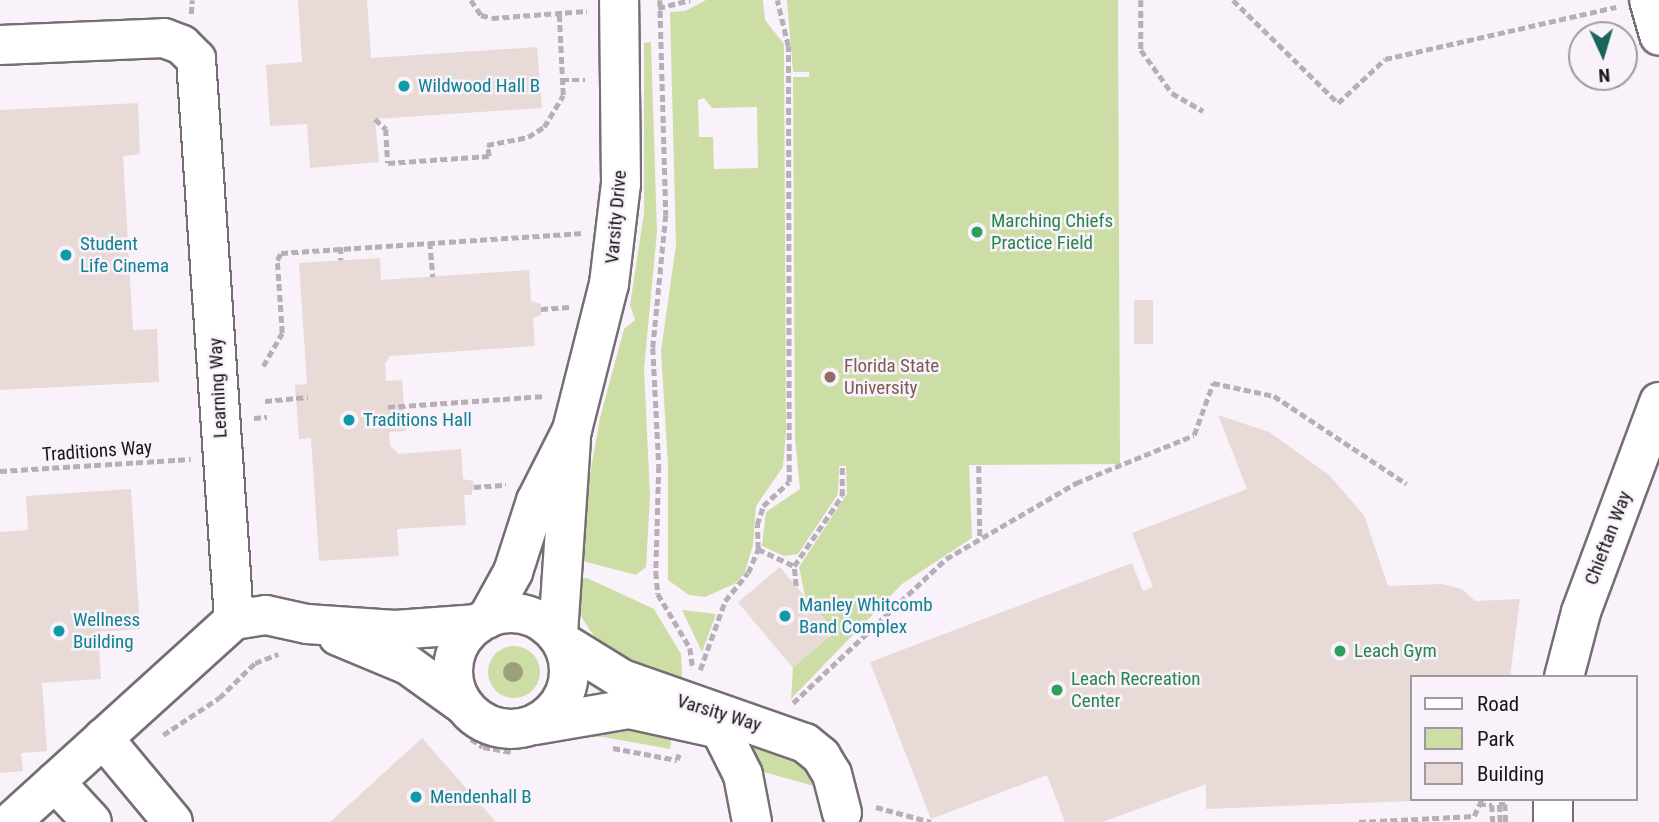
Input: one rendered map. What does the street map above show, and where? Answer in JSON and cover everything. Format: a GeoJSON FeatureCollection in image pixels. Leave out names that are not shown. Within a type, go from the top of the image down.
{"type":"FeatureCollection","features":[{"type":"Feature","properties":{"kind":"street"},"geometry":{"type":"LineString","coordinates":[[1638,2],[1659,36]]}},
{"type":"Feature","properties":{"kind":"street","name":"Varsity Drive"},"geometry":{"type":"LineString","coordinates":[[560,638],[560,567],[570,512],[572,430],[617,237],[621,184],[619,4]]}},
{"type":"Feature","properties":{"kind":"street","name":"Learning Way"},"geometry":{"type":"LineString","coordinates":[[0,46],[154,37],[182,45],[196,59],[234,620]]}},
{"type":"Feature","properties":{"kind":"street","name":"Chieftan Way"},"geometry":{"type":"LineString","coordinates":[[1565,675],[1581,612],[1659,402]]}},
{"type":"Feature","properties":{"kind":"street","name":"Varsity Drive"},"geometry":{"type":"LineString","coordinates":[[482,621],[513,572],[536,501],[572,430]]}},
{"type":"Feature","properties":{"kind":"street"},"geometry":{"type":"LineString","coordinates":[[24,804],[112,750],[234,620],[265,615],[295,638],[408,665],[465,720],[480,720],[529,738],[562,701],[569,680],[560,638],[528,616],[507,614],[482,621],[421,630],[295,638]]}},
{"type":"Feature","properties":{"kind":"street"},"geometry":{"type":"LineString","coordinates":[[465,720],[453,667],[457,649],[482,621]]}},
{"type":"Feature","properties":{"kind":"street","name":"Varsity Way"},"geometry":{"type":"LineString","coordinates":[[560,638],[622,679],[804,743],[821,756],[856,809]]}},
{"type":"Feature","properties":{"kind":"street","name":"Varsity Way"},"geometry":{"type":"LineString","coordinates":[[529,738],[629,709],[719,729],[743,775],[752,822]]}},
{"type":"Feature","properties":{"kind":"street"},"geometry":{"type":"LineString","coordinates":[[112,750],[173,822]]}},
{"type":"Feature","properties":{"kind":"street"},"geometry":{"type":"LineString","coordinates":[[1553,801],[1553,822]]}},
{"type":"Feature","properties":{"kind":"street"},"geometry":{"type":"LineString","coordinates":[[24,804],[92,822]]}},
{"type":"Feature","properties":{"kind":"path"},"geometry":{"type":"LineString","coordinates":[[471,0],[481,15],[492,18],[559,13],[619,4],[660,8],[690,0]]}},
{"type":"Feature","properties":{"kind":"path"},"geometry":{"type":"LineString","coordinates":[[660,0],[666,238],[653,348],[659,466],[656,572],[658,594],[690,648],[694,680],[725,601],[748,573],[758,549],[757,525],[763,506],[789,482],[792,448],[788,46],[777,0]]}},
{"type":"Feature","properties":{"kind":"path"},"geometry":{"type":"LineString","coordinates":[[1141,0],[1141,50],[1172,93],[1203,111]]}},
{"type":"Feature","properties":{"kind":"path"},"geometry":{"type":"LineString","coordinates":[[1233,0],[1338,103],[1385,59],[1638,2]]}},
{"type":"Feature","properties":{"kind":"path"},"geometry":{"type":"LineString","coordinates":[[375,119],[386,129],[388,163],[489,156],[487,145],[518,142],[544,127],[558,109],[562,80],[559,13]]}},
{"type":"Feature","properties":{"kind":"path"},"geometry":{"type":"LineString","coordinates":[[562,80],[589,80]]}},
{"type":"Feature","properties":{"kind":"path"},"geometry":{"type":"LineString","coordinates":[[263,366],[282,333],[277,260],[290,250],[587,233]]}},
{"type":"Feature","properties":{"kind":"path"},"geometry":{"type":"LineString","coordinates":[[430,242],[433,277]]}},
{"type":"Feature","properties":{"kind":"path"},"geometry":{"type":"LineString","coordinates":[[341,247],[341,260]]}},
{"type":"Feature","properties":{"kind":"path"},"geometry":{"type":"LineString","coordinates":[[541,309],[557,308]]}},
{"type":"Feature","properties":{"kind":"path"},"geometry":{"type":"LineString","coordinates":[[792,704],[946,559],[1076,483],[1194,435],[1213,383],[1274,396],[1407,484]]}},
{"type":"Feature","properties":{"kind":"path"},"geometry":{"type":"LineString","coordinates":[[388,407],[549,396]]}},
{"type":"Feature","properties":{"kind":"path"},"geometry":{"type":"LineString","coordinates":[[265,401],[308,397]]}},
{"type":"Feature","properties":{"kind":"path","name":"Traditions Way"},"geometry":{"type":"LineString","coordinates":[[0,471],[196,458]]}},
{"type":"Feature","properties":{"kind":"path"},"geometry":{"type":"LineString","coordinates":[[796,586],[794,566],[842,496],[842,466]]}},
{"type":"Feature","properties":{"kind":"path"},"geometry":{"type":"LineString","coordinates":[[979,466],[980,539]]}},
{"type":"Feature","properties":{"kind":"path"},"geometry":{"type":"LineString","coordinates":[[474,487],[520,484]]}},
{"type":"Feature","properties":{"kind":"path"},"geometry":{"type":"LineString","coordinates":[[758,549],[794,566]]}},
{"type":"Feature","properties":{"kind":"path"},"geometry":{"type":"LineString","coordinates":[[112,750],[219,698],[256,663],[295,638]]}},
{"type":"Feature","properties":{"kind":"path"},"geometry":{"type":"LineString","coordinates":[[465,720],[483,747],[529,738]]}},
{"type":"Feature","properties":{"kind":"path"},"geometry":{"type":"LineString","coordinates":[[598,745],[677,760],[679,750]]}},
{"type":"Feature","properties":{"kind":"path"},"geometry":{"type":"LineString","coordinates":[[1359,822],[1474,816],[1480,802],[1492,805],[1493,822]]}},
{"type":"Feature","properties":{"kind":"path"},"geometry":{"type":"LineString","coordinates":[[1500,822],[1499,804],[1505,804],[1506,822]]}},
{"type":"Feature","properties":{"kind":"path"},"geometry":{"type":"LineString","coordinates":[[856,809],[931,822]]}},
{"type":"Feature","properties":{"kind":"green space"},"geometry":{"type":"Polygon","coordinates":[[[706,0],[763,0],[765,20],[784,44],[786,432],[783,467],[756,506],[753,545],[745,572],[736,583],[705,597],[689,595],[668,580],[668,466],[661,351],[676,245],[670,12],[685,11],[706,0]],[[704,98],[698,100],[699,137],[713,137],[714,169],[758,168],[757,107],[712,108],[704,98]]]}},
{"type":"Feature","properties":{"kind":"green space","name":"Marching Chiefs Practice Field"},"geometry":{"type":"Polygon","coordinates":[[[787,0],[1118,0],[1120,464],[969,465],[972,538],[902,584],[791,699],[793,667],[835,632],[805,596],[799,567],[847,494],[846,466],[839,466],[838,494],[798,554],[784,556],[762,546],[766,512],[800,489],[795,438],[793,77],[809,77],[809,72],[793,72],[787,0]]]}},
{"type":"Feature","properties":{"kind":"green space"},"geometry":{"type":"Polygon","coordinates":[[[651,42],[657,232],[644,369],[650,496],[646,567],[636,575],[575,559],[600,418],[624,329],[635,320],[630,305],[644,213],[644,43],[651,42]]]}},
{"type":"Feature","properties":{"kind":"green space"},"geometry":{"type":"Polygon","coordinates":[[[574,578],[587,578],[654,609],[681,654],[683,691],[663,687],[602,648],[582,618],[574,578]]]}},
{"type":"Feature","properties":{"kind":"green space"},"geometry":{"type":"Polygon","coordinates":[[[682,610],[716,614],[702,652],[682,610]]]}},
{"type":"Feature","properties":{"kind":"green space"},"geometry":{"type":"Polygon","coordinates":[[[514,646],[524,648],[532,654],[538,662],[538,682],[532,690],[524,696],[514,698],[504,696],[496,690],[490,682],[488,672],[490,662],[496,654],[504,648],[514,646]]]}},
{"type":"Feature","properties":{"kind":"green space"},"geometry":{"type":"Polygon","coordinates":[[[612,722],[673,728],[670,749],[603,737],[565,737],[612,722]]]}},
{"type":"Feature","properties":{"kind":"green space"},"geometry":{"type":"Polygon","coordinates":[[[737,731],[799,756],[821,788],[753,769],[737,731]]]}},
{"type":"Feature","properties":{"kind":"building","name":"Wildwood Hall B"},"geometry":{"type":"Polygon","coordinates":[[[298,0],[367,0],[371,58],[537,47],[542,108],[375,119],[379,162],[310,168],[307,124],[270,126],[266,65],[302,62],[298,0]]]}},
{"type":"Feature","properties":{"kind":"building"},"geometry":{"type":"Polygon","coordinates":[[[138,103],[140,154],[123,156],[133,330],[157,329],[159,382],[0,390],[0,110],[138,103]]]}},
{"type":"Feature","properties":{"kind":"building","name":"Traditions Hall"},"geometry":{"type":"Polygon","coordinates":[[[380,258],[381,280],[529,270],[531,301],[541,304],[541,315],[533,318],[535,346],[390,356],[385,364],[386,381],[402,380],[406,431],[389,432],[390,446],[399,454],[461,449],[463,479],[473,481],[474,487],[471,495],[464,495],[466,525],[397,529],[399,556],[319,561],[311,438],[299,439],[295,385],[307,384],[299,263],[380,258]]]}},
{"type":"Feature","properties":{"kind":"building"},"geometry":{"type":"Polygon","coordinates":[[[1134,300],[1153,300],[1153,344],[1134,344],[1134,300]]]}},
{"type":"Feature","properties":{"kind":"building"},"geometry":{"type":"Polygon","coordinates":[[[1218,415],[1269,432],[1329,475],[1364,515],[1388,586],[1442,584],[1462,589],[1475,601],[1520,599],[1510,675],[1410,675],[1412,801],[1206,809],[1206,784],[1103,822],[1065,822],[1047,775],[931,819],[870,662],[1132,563],[1143,591],[1153,587],[1132,533],[1247,489],[1218,415]]]}},
{"type":"Feature","properties":{"kind":"building","name":"Wellness Building"},"geometry":{"type":"Polygon","coordinates":[[[131,489],[140,629],[98,632],[101,679],[42,683],[47,751],[21,753],[23,771],[0,773],[0,532],[28,530],[26,496],[131,489]]]}},
{"type":"Feature","properties":{"kind":"building","name":"Manley Whitcomb Band Complex"},"geometry":{"type":"Polygon","coordinates":[[[780,567],[835,632],[793,667],[738,602],[780,567]]]}},
{"type":"Feature","properties":{"kind":"building","name":"Mendenhall B"},"geometry":{"type":"Polygon","coordinates":[[[422,738],[496,822],[330,822],[422,738]]]}},
{"type":"Feature","properties":{"kind":"place","name":"Wildwood Hall B"},"geometry":{"type":"Point","coordinates":[404,86]}},
{"type":"Feature","properties":{"kind":"place","name":"Marching Chiefs Practice Field"},"geometry":{"type":"Point","coordinates":[977,232]}},
{"type":"Feature","properties":{"kind":"place","name":"Student Life Cinema"},"geometry":{"type":"Point","coordinates":[66,255]}},
{"type":"Feature","properties":{"kind":"place","name":"Florida State University"},"geometry":{"type":"Point","coordinates":[830,377]}},
{"type":"Feature","properties":{"kind":"place","name":"Traditions Hall"},"geometry":{"type":"Point","coordinates":[349,420]}},
{"type":"Feature","properties":{"kind":"place","name":"Manley Whitcomb Band Complex"},"geometry":{"type":"Point","coordinates":[785,616]}},
{"type":"Feature","properties":{"kind":"place","name":"Wellness Building"},"geometry":{"type":"Point","coordinates":[59,631]}},
{"type":"Feature","properties":{"kind":"place","name":"Leach Gym"},"geometry":{"type":"Point","coordinates":[1340,651]}},
{"type":"Feature","properties":{"kind":"place","name":"Leach Recreation Center"},"geometry":{"type":"Point","coordinates":[1057,690]}},
{"type":"Feature","properties":{"kind":"place","name":"Mendenhall B"},"geometry":{"type":"Point","coordinates":[416,797]}}]}
